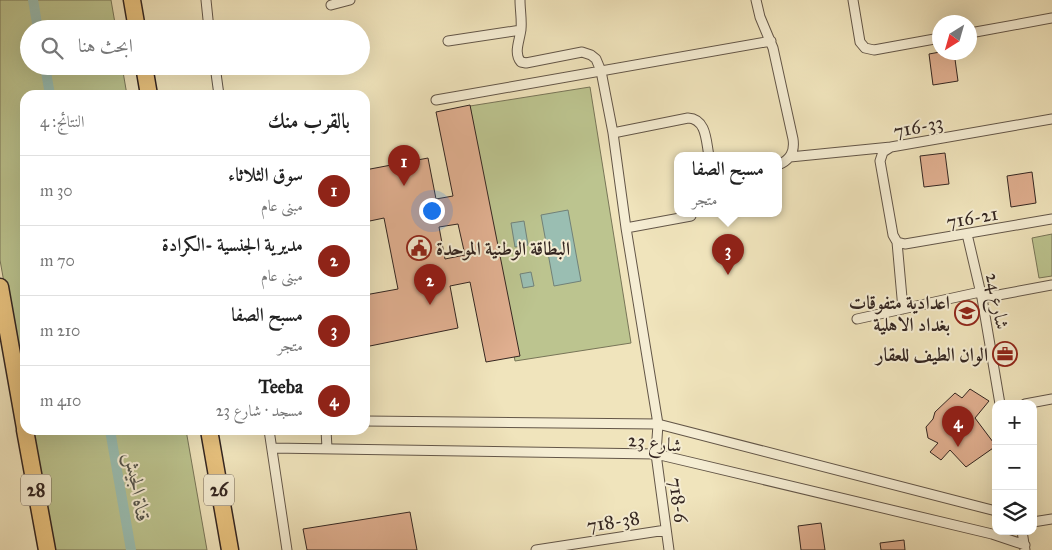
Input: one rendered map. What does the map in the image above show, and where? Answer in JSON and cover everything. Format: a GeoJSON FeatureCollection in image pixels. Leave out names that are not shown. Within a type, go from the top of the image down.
{"type":"FeatureCollection","features":[{"type":"Feature","properties":{"kind":"highway"},"geometry":{"type":"LineString","coordinates":[[132,0],[135,20]]}},
{"type":"Feature","properties":{"kind":"highway"},"geometry":{"type":"LineString","coordinates":[[146,75],[148,90]]}},
{"type":"Feature","properties":{"kind":"highway","name":"28"},"geometry":{"type":"LineString","coordinates":[[0,287],[20,401]]}},
{"type":"Feature","properties":{"kind":"highway","name":"28"},"geometry":{"type":"LineString","coordinates":[[26,435],[47,550]]}},
{"type":"Feature","properties":{"kind":"highway","name":"26"},"geometry":{"type":"LineString","coordinates":[[209,435],[230,550]]}},
{"type":"Feature","properties":{"kind":"street"},"geometry":{"type":"LineString","coordinates":[[206,0],[208,20]]}},
{"type":"Feature","properties":{"kind":"street"},"geometry":{"type":"LineString","coordinates":[[331,5],[350,0]]}},
{"type":"Feature","properties":{"kind":"street"},"geometry":{"type":"LineString","coordinates":[[520,0],[521,30],[518,58],[521,62],[526,63],[582,52],[596,59],[601,71]]}},
{"type":"Feature","properties":{"kind":"street"},"geometry":{"type":"LineString","coordinates":[[756,0],[760,17],[771,40],[793,139],[794,149],[790,157]]}},
{"type":"Feature","properties":{"kind":"street"},"geometry":{"type":"LineString","coordinates":[[854,0],[860,42],[866,48],[874,50],[932,39]]}},
{"type":"Feature","properties":{"kind":"street"},"geometry":{"type":"LineString","coordinates":[[977,32],[1052,18]]}},
{"type":"Feature","properties":{"kind":"street"},"geometry":{"type":"LineString","coordinates":[[448,41],[521,30]]}},
{"type":"Feature","properties":{"kind":"street"},"geometry":{"type":"LineString","coordinates":[[436,100],[771,40]]}},
{"type":"Feature","properties":{"kind":"street","name":"718-6"},"geometry":{"type":"LineString","coordinates":[[601,71],[613,133],[626,228],[658,424],[656,454],[669,550]]}},
{"type":"Feature","properties":{"kind":"street"},"geometry":{"type":"LineString","coordinates":[[216,75],[218,90]]}},
{"type":"Feature","properties":{"kind":"street"},"geometry":{"type":"LineString","coordinates":[[613,133],[694,118],[703,127],[708,152]]}},
{"type":"Feature","properties":{"kind":"street","name":"716-33"},"geometry":{"type":"LineString","coordinates":[[898,242],[894,235],[880,161],[883,152],[891,147],[1052,119]]}},
{"type":"Feature","properties":{"kind":"street"},"geometry":{"type":"LineString","coordinates":[[782,162],[790,157],[891,147]]}},
{"type":"Feature","properties":{"kind":"street"},"geometry":{"type":"LineString","coordinates":[[626,228],[686,217]]}},
{"type":"Feature","properties":{"kind":"street","name":"716-21"},"geometry":{"type":"LineString","coordinates":[[898,242],[904,244],[1052,219]]}},
{"type":"Feature","properties":{"kind":"street","name":"شارع 24"},"geometry":{"type":"LineString","coordinates":[[967,234],[981,295],[999,400]]}},
{"type":"Feature","properties":{"kind":"street"},"geometry":{"type":"LineString","coordinates":[[898,242],[903,309]]}},
{"type":"Feature","properties":{"kind":"street"},"geometry":{"type":"LineString","coordinates":[[857,319],[981,295],[1052,285]]}},
{"type":"Feature","properties":{"kind":"street"},"geometry":{"type":"LineString","coordinates":[[1037,402],[1052,400]]}},
{"type":"Feature","properties":{"kind":"street","name":"شارع 23"},"geometry":{"type":"LineString","coordinates":[[370,421],[658,424],[992,510]]}},
{"type":"Feature","properties":{"kind":"street"},"geometry":{"type":"LineString","coordinates":[[270,435],[287,550]]}},
{"type":"Feature","properties":{"kind":"street"},"geometry":{"type":"LineString","coordinates":[[326,435],[327,448]]}},
{"type":"Feature","properties":{"kind":"street","name":"شارع 23"},"geometry":{"type":"LineString","coordinates":[[272,448],[656,454],[992,534],[1025,548]]}},
{"type":"Feature","properties":{"kind":"street"},"geometry":{"type":"LineString","coordinates":[[1037,521],[1052,519]]}},
{"type":"Feature","properties":{"kind":"street","name":"718-38"},"geometry":{"type":"LineString","coordinates":[[536,550],[666,530]]}},
{"type":"Feature","properties":{"kind":"street"},"geometry":{"type":"LineString","coordinates":[[1023,535],[1025,548]]}},
{"type":"Feature","properties":{"kind":"green space"},"geometry":{"type":"Polygon","coordinates":[[[0,0],[111,0],[114,20],[20,20],[20,75],[124,75],[126,90],[20,90],[20,373],[0,260],[0,0]]]}},
{"type":"Feature","properties":{"kind":"green space"},"geometry":{"type":"Polygon","coordinates":[[[590,87],[631,343],[515,361],[470,106],[590,87]]]}},
{"type":"Feature","properties":{"kind":"green space"},"geometry":{"type":"Polygon","coordinates":[[[1052,234],[1052,276],[1039,278],[1032,238],[1052,234]]]}},
{"type":"Feature","properties":{"kind":"green space"},"geometry":{"type":"Polygon","coordinates":[[[31,435],[187,435],[207,550],[52,550],[31,435]]]}},
{"type":"Feature","properties":{"kind":"water"},"geometry":{"type":"Polygon","coordinates":[[[568,210],[581,281],[554,286],[541,215],[568,210]]]}},
{"type":"Feature","properties":{"kind":"water"},"geometry":{"type":"Polygon","coordinates":[[[524,221],[528,245],[515,247],[511,223],[524,221]]]}},
{"type":"Feature","properties":{"kind":"water"},"geometry":{"type":"Polygon","coordinates":[[[531,272],[534,286],[523,288],[520,274],[531,272]]]}},
{"type":"Feature","properties":{"kind":"building"},"geometry":{"type":"Polygon","coordinates":[[[932,53],[932,60],[955,60],[958,81],[933,85],[929,54],[932,53]]]}},
{"type":"Feature","properties":{"kind":"building"},"geometry":{"type":"Polygon","coordinates":[[[470,105],[520,356],[486,362],[470,282],[450,286],[458,328],[370,346],[370,294],[398,289],[384,218],[370,221],[370,169],[428,158],[436,199],[453,196],[436,112],[470,105]],[[458,224],[439,227],[445,259],[465,255],[458,224]]]}},
{"type":"Feature","properties":{"kind":"building"},"geometry":{"type":"Polygon","coordinates":[[[945,153],[949,184],[924,187],[920,156],[945,153]]]}},
{"type":"Feature","properties":{"kind":"building"},"geometry":{"type":"Polygon","coordinates":[[[1032,172],[1036,203],[1011,207],[1007,176],[1032,172]]]}},
{"type":"Feature","properties":{"kind":"building"},"geometry":{"type":"Polygon","coordinates":[[[970,389],[989,401],[975,418],[992,441],[992,449],[966,467],[950,450],[941,460],[930,452],[938,443],[928,438],[926,427],[933,419],[935,412],[955,393],[962,398],[970,389]]]}},
{"type":"Feature","properties":{"kind":"building"},"geometry":{"type":"Polygon","coordinates":[[[410,512],[417,550],[307,550],[303,529],[410,512]]]}},
{"type":"Feature","properties":{"kind":"building"},"geometry":{"type":"Polygon","coordinates":[[[821,523],[825,550],[801,550],[798,526],[821,523]]]}},
{"type":"Feature","properties":{"kind":"building"},"geometry":{"type":"Polygon","coordinates":[[[904,540],[905,550],[881,550],[880,543],[904,540]]]}},
{"type":"Feature","properties":{"kind":"waterway","name":"قناة الجيش"},"geometry":{"type":"LineString","coordinates":[[33,0],[36,20]]}},
{"type":"Feature","properties":{"kind":"waterway","name":"قناة الجيش"},"geometry":{"type":"LineString","coordinates":[[47,75],[49,90]]}},
{"type":"Feature","properties":{"kind":"waterway","name":"قناة الجيش"},"geometry":{"type":"LineString","coordinates":[[111,435],[131,550]]}},
{"type":"Feature","properties":{"kind":"place","name":"سوق الثلاثاء"},"geometry":{"type":"Point","coordinates":[404,186]}},
{"type":"Feature","properties":{"kind":"place","name":"البطاقة الوطنية الموحدة"},"geometry":{"type":"Point","coordinates":[419,248]}},
{"type":"Feature","properties":{"kind":"place","name":"مسبح الصفا"},"geometry":{"type":"Point","coordinates":[728,275]}},
{"type":"Feature","properties":{"kind":"place","name":"مديرية الجنسية -الكرادة"},"geometry":{"type":"Point","coordinates":[430,305]}},
{"type":"Feature","properties":{"kind":"place","name":"اعدادية متفوقات بغداد الاهلية"},"geometry":{"type":"Point","coordinates":[967,313]}},
{"type":"Feature","properties":{"kind":"place","name":"الوان الطيف للعقار"},"geometry":{"type":"Point","coordinates":[1005,354]}},
{"type":"Feature","properties":{"kind":"place","name":"Teeba"},"geometry":{"type":"Point","coordinates":[958,447]}}]}
